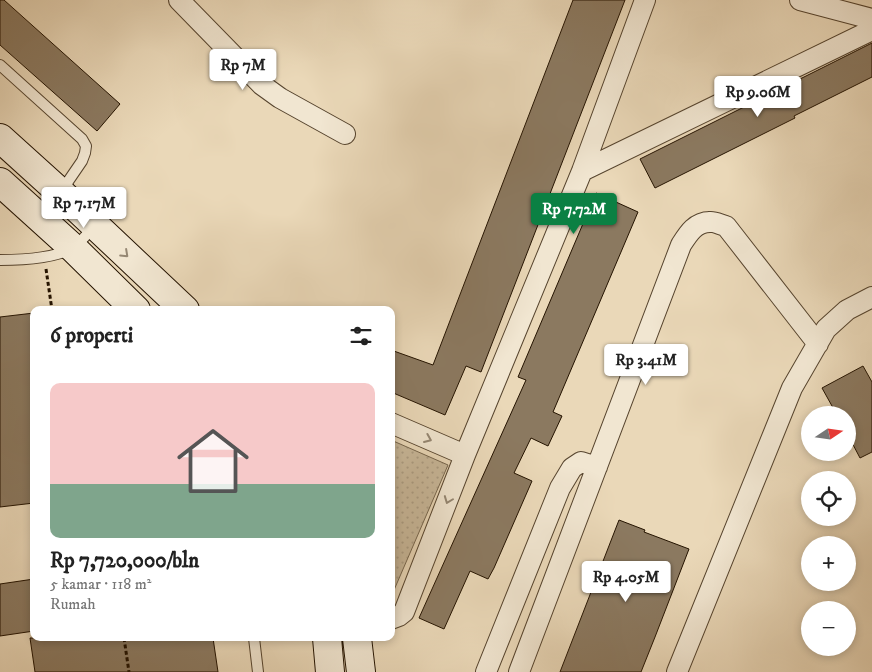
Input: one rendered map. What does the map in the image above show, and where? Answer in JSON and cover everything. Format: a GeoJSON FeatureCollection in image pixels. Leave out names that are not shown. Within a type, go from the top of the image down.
{"type":"FeatureCollection","features":[{"type":"Feature","properties":{"kind":"main road"},"geometry":{"type":"LineString","coordinates":[[0,138],[181,306]]}},
{"type":"Feature","properties":{"kind":"main road"},"geometry":{"type":"LineString","coordinates":[[0,182],[73,248],[132,306]]}},
{"type":"Feature","properties":{"kind":"main road"},"geometry":{"type":"LineString","coordinates":[[327,641],[330,672]]}},
{"type":"Feature","properties":{"kind":"main road"},"geometry":{"type":"LineString","coordinates":[[357,641],[361,672]]}},
{"type":"Feature","properties":{"kind":"street"},"geometry":{"type":"LineString","coordinates":[[179,0],[262,85],[280,98],[345,134]]}},
{"type":"Feature","properties":{"kind":"street"},"geometry":{"type":"LineString","coordinates":[[395,618],[404,612],[465,455],[582,170],[645,0]]}},
{"type":"Feature","properties":{"kind":"street"},"geometry":{"type":"LineString","coordinates":[[800,0],[872,19]]}},
{"type":"Feature","properties":{"kind":"street"},"geometry":{"type":"LineString","coordinates":[[582,170],[872,30]]}},
{"type":"Feature","properties":{"kind":"street"},"geometry":{"type":"LineString","coordinates":[[519,672],[681,245],[691,230],[710,221],[726,226],[818,344]]}},
{"type":"Feature","properties":{"kind":"street"},"geometry":{"type":"LineString","coordinates":[[677,672],[792,388],[826,329],[847,310],[872,297]]}},
{"type":"Feature","properties":{"kind":"street"},"geometry":{"type":"LineString","coordinates":[[395,424],[465,455]]}},
{"type":"Feature","properties":{"kind":"street"},"geometry":{"type":"LineString","coordinates":[[486,672],[560,488],[572,468],[581,462],[597,467]]}},
{"type":"Feature","properties":{"kind":"lane"},"geometry":{"type":"LineString","coordinates":[[0,66],[82,139],[86,146],[82,161],[68,180],[62,194]]}},
{"type":"Feature","properties":{"kind":"lane"},"geometry":{"type":"LineString","coordinates":[[0,260],[20,260],[73,248],[95,226]]}},
{"type":"Feature","properties":{"kind":"lane"},"geometry":{"type":"LineString","coordinates":[[254,641],[258,672]]}},
{"type":"Feature","properties":{"kind":"path"},"geometry":{"type":"LineString","coordinates":[[44,256],[51,306]]}},
{"type":"Feature","properties":{"kind":"path"},"geometry":{"type":"LineString","coordinates":[[124,641],[129,672]]}},
{"type":"Feature","properties":{"kind":"shaded area"},"geometry":{"type":"Polygon","coordinates":[[[395,442],[448,465],[395,588],[395,442]]]}},
{"type":"Feature","properties":{"kind":"building"},"geometry":{"type":"Polygon","coordinates":[[[0,0],[4,0],[120,104],[97,131],[0,45],[0,0]]]}},
{"type":"Feature","properties":{"kind":"building"},"geometry":{"type":"Polygon","coordinates":[[[573,0],[625,0],[481,372],[466,366],[445,415],[395,394],[395,351],[433,365],[573,0]]]}},
{"type":"Feature","properties":{"kind":"building"},"geometry":{"type":"Polygon","coordinates":[[[872,43],[872,77],[655,188],[640,159],[872,43]]]}},
{"type":"Feature","properties":{"kind":"building"},"geometry":{"type":"Polygon","coordinates":[[[596,193],[638,212],[553,412],[562,416],[548,446],[531,438],[514,473],[532,481],[494,568],[488,579],[470,571],[444,629],[419,618],[526,380],[518,377],[596,193]]]}},
{"type":"Feature","properties":{"kind":"building"},"geometry":{"type":"Polygon","coordinates":[[[30,313],[30,503],[0,507],[0,317],[30,313]]]}},
{"type":"Feature","properties":{"kind":"building"},"geometry":{"type":"Polygon","coordinates":[[[863,366],[872,382],[872,452],[860,458],[856,450],[856,406],[832,406],[822,388],[863,366]]]}},
{"type":"Feature","properties":{"kind":"building"},"geometry":{"type":"Polygon","coordinates":[[[619,520],[645,530],[644,532],[689,549],[655,637],[641,672],[560,672],[619,520]]]}},
{"type":"Feature","properties":{"kind":"building"},"geometry":{"type":"Polygon","coordinates":[[[30,580],[30,632],[0,636],[0,584],[30,580]]]}},
{"type":"Feature","properties":{"kind":"building"},"geometry":{"type":"Polygon","coordinates":[[[30,641],[213,641],[218,672],[35,672],[30,641]]]}}]}
